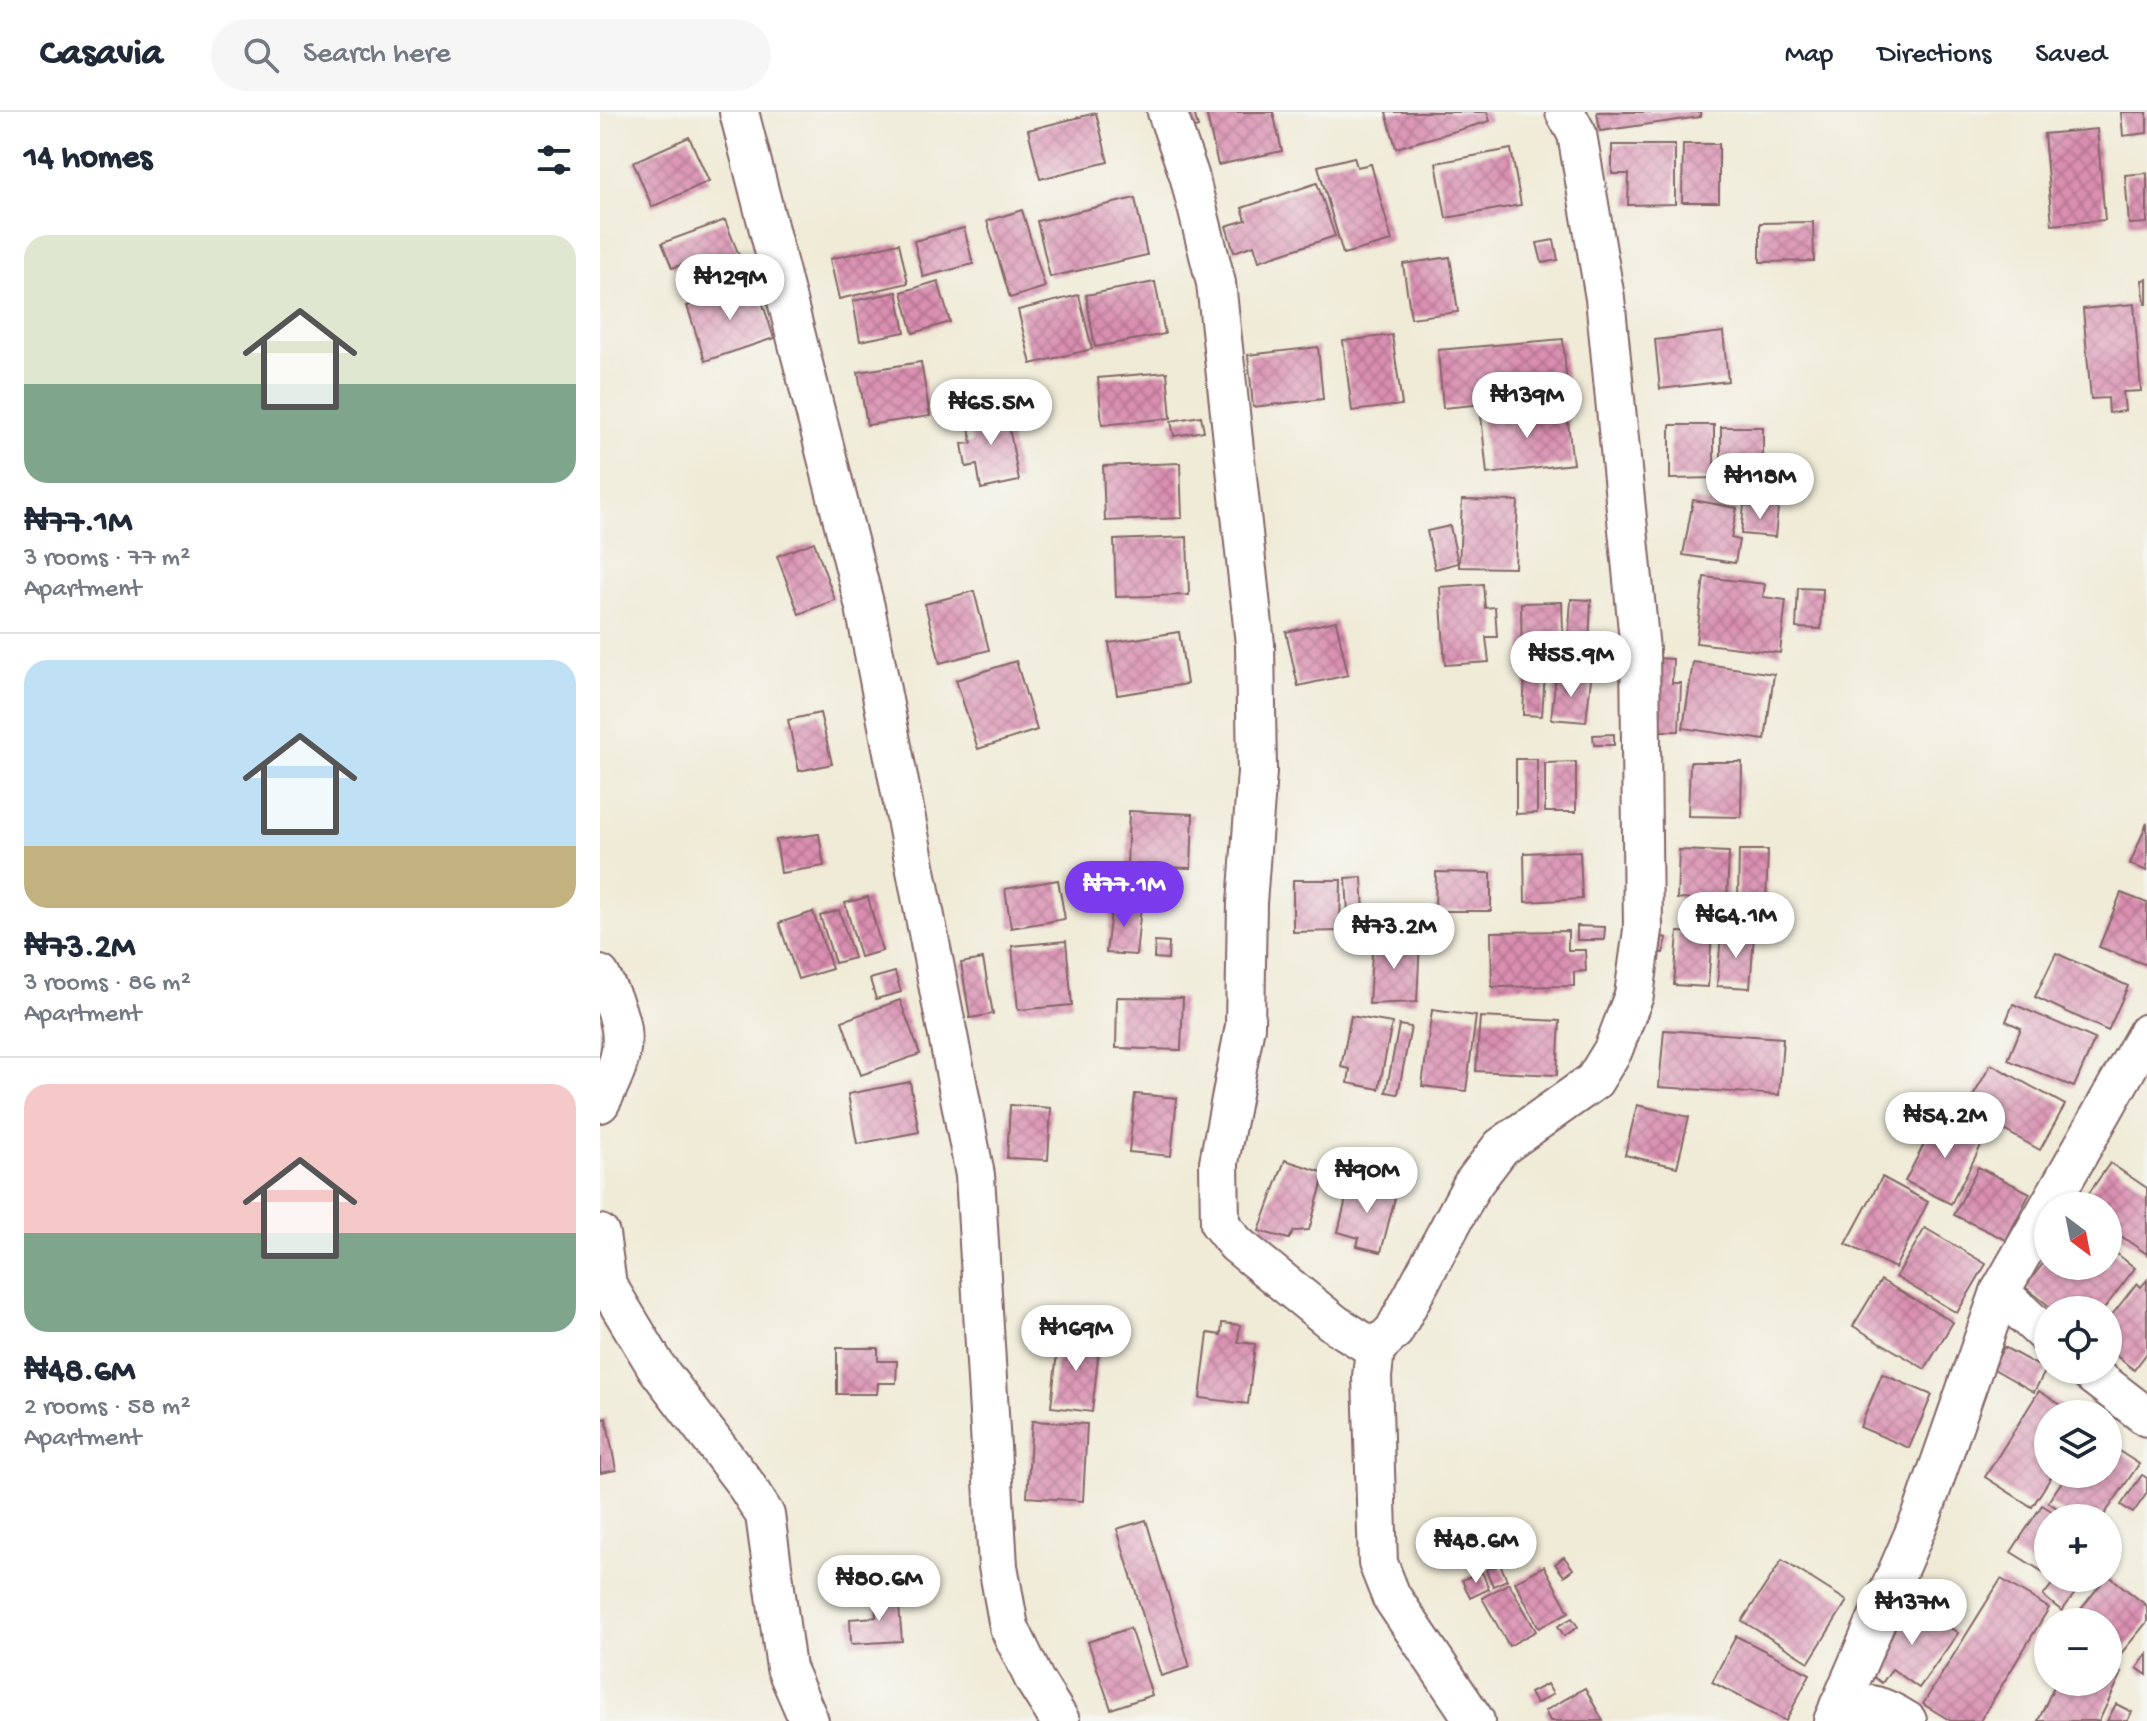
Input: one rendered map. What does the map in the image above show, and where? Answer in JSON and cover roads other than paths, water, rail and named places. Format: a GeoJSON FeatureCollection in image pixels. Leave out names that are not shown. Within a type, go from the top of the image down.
{"type":"FeatureCollection","features":[{"type":"Feature","properties":{"kind":"street"},"geometry":{"type":"LineString","coordinates":[[739,112],[865,607],[975,1175],[998,1566],[1009,1627],[1035,1681],[1060,1721]]}},
{"type":"Feature","properties":{"kind":"street"},"geometry":{"type":"LineString","coordinates":[[1167,112],[1189,175],[1216,283],[1255,644],[1257,772],[1247,903],[1245,1026],[1219,1162],[1220,1224],[1236,1244],[1335,1324],[1375,1349]]}},
{"type":"Feature","properties":{"kind":"street"},"geometry":{"type":"LineString","coordinates":[[1475,1721],[1391,1596],[1378,1563],[1375,1349],[1394,1331],[1472,1185],[1501,1147],[1594,1081],[1613,1050],[1636,982],[1643,930],[1640,650],[1605,298],[1577,134],[1565,112]]}},
{"type":"Feature","properties":{"kind":"street"},"geometry":{"type":"LineString","coordinates":[[600,975],[619,1010],[623,1040],[617,1070],[600,1103]]}},
{"type":"Feature","properties":{"kind":"street"},"geometry":{"type":"LineString","coordinates":[[2057,1192],[2147,1033]]}},
{"type":"Feature","properties":{"kind":"street"},"geometry":{"type":"LineString","coordinates":[[1836,1714],[1922,1515],[2000,1292],[2034,1232]]}},
{"type":"Feature","properties":{"kind":"street"},"geometry":{"type":"LineString","coordinates":[[600,1234],[607,1285],[657,1368],[744,1482],[765,1515],[786,1668],[809,1721]]}},
{"type":"Feature","properties":{"kind":"street"},"geometry":{"type":"LineString","coordinates":[[2000,1292],[2034,1324]]}},
{"type":"Feature","properties":{"kind":"street"},"geometry":{"type":"LineString","coordinates":[[2104,1384],[2147,1417]]}},
{"type":"Feature","properties":{"kind":"street"},"geometry":{"type":"LineString","coordinates":[[1836,1714],[1861,1701],[1884,1707],[1907,1721]]}}]}
